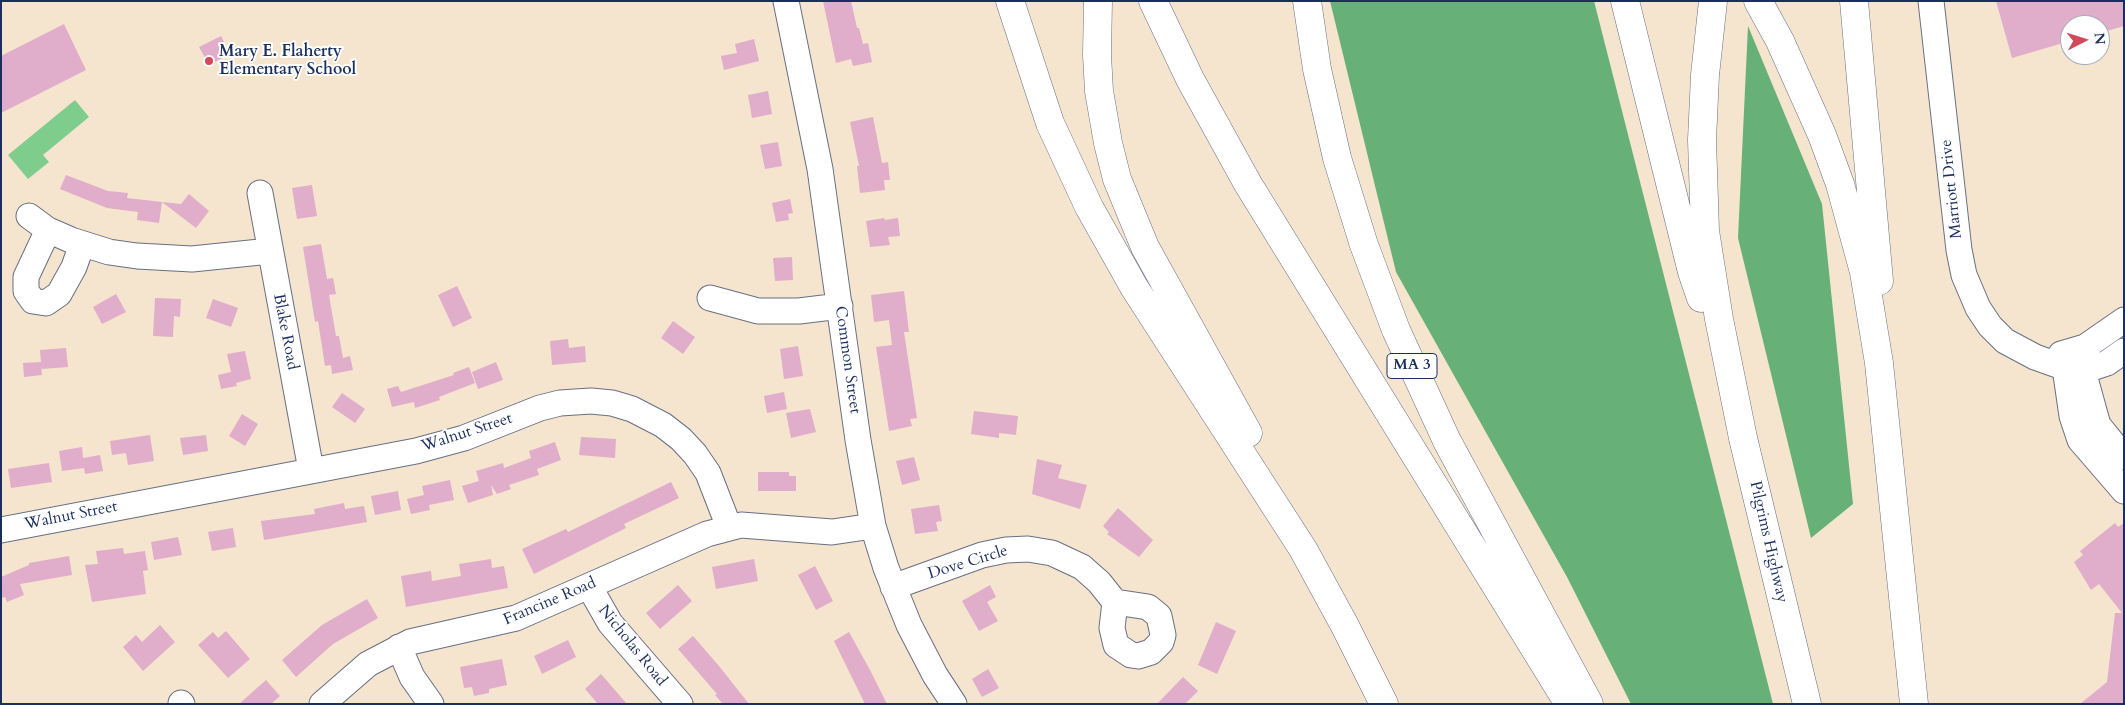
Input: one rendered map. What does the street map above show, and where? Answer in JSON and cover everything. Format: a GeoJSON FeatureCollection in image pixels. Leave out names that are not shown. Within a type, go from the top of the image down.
{"type":"FeatureCollection","features":[{"type":"Feature","properties":{"kind":"highway"},"geometry":{"type":"LineString","coordinates":[[1010,1],[1050,123],[1074,178],[1098,224],[1130,280],[1274,501],[1317,574]]}},
{"type":"Feature","properties":{"kind":"highway"},"geometry":{"type":"LineString","coordinates":[[1098,1],[1097,55],[1101,108],[1112,160],[1130,213],[1154,265],[1244,426],[1384,704]]}},
{"type":"Feature","properties":{"kind":"highway"},"geometry":{"type":"LineString","coordinates":[[1153,1],[1190,79],[1233,159],[1569,704]]}},
{"type":"Feature","properties":{"kind":"highway","name":"MA 3"},"geometry":{"type":"LineString","coordinates":[[1307,1],[1318,76],[1335,151],[1364,245],[1396,330],[1447,441],[1589,704]]}},
{"type":"Feature","properties":{"kind":"highway"},"geometry":{"type":"LineString","coordinates":[[1625,1],[1692,272],[1731,379]]}},
{"type":"Feature","properties":{"kind":"highway"},"geometry":{"type":"LineString","coordinates":[[1714,1],[1703,110],[1702,193],[1709,261],[1731,379]]}},
{"type":"Feature","properties":{"kind":"highway"},"geometry":{"type":"LineString","coordinates":[[1854,1],[1876,237],[1888,452]]}},
{"type":"Feature","properties":{"kind":"highway"},"geometry":{"type":"LineString","coordinates":[[1760,5],[1806,96],[1834,168],[1849,214],[1870,303],[1888,452],[1914,704]]}},
{"type":"Feature","properties":{"kind":"highway","name":"Pilgrims Highway"},"geometry":{"type":"LineString","coordinates":[[1731,379],[1807,704]]}},
{"type":"Feature","properties":{"kind":"highway"},"geometry":{"type":"LineString","coordinates":[[1903,600],[1920,704]]}},
{"type":"Feature","properties":{"kind":"street","name":"Common Street"},"geometry":{"type":"LineString","coordinates":[[786,1],[817,149],[858,440],[873,526],[893,587],[919,645],[954,704]]}},
{"type":"Feature","properties":{"kind":"street","name":"Marriott Drive"},"geometry":{"type":"LineString","coordinates":[[1931,1],[1957,237],[1964,275],[1978,308],[1990,326],[2005,341],[2025,352],[2102,365],[2124,351]]}},
{"type":"Feature","properties":{"kind":"street","name":"Blake Road"},"geometry":{"type":"LineString","coordinates":[[260,193],[311,470]]}},
{"type":"Feature","properties":{"kind":"street"},"geometry":{"type":"LineString","coordinates":[[82,244],[74,268],[59,294],[46,303],[33,301],[26,292],[26,277],[38,223],[82,244],[123,254],[164,258],[237,256],[270,251]]}},
{"type":"Feature","properties":{"kind":"street"},"geometry":{"type":"LineString","coordinates":[[710,298],[758,311],[799,311],[840,306]]}},
{"type":"Feature","properties":{"kind":"street"},"geometry":{"type":"LineString","coordinates":[[2071,360],[2124,320]]}},
{"type":"Feature","properties":{"kind":"street"},"geometry":{"type":"LineString","coordinates":[[2071,360],[2098,425],[2124,457]]}},
{"type":"Feature","properties":{"kind":"street"},"geometry":{"type":"LineString","coordinates":[[2071,360],[2072,416],[2080,440],[2124,490]]}},
{"type":"Feature","properties":{"kind":"street","name":"Walnut Street"},"geometry":{"type":"LineString","coordinates":[[1,530],[441,444],[550,406],[579,401],[622,405],[663,425],[688,447],[708,473],[729,527]]}},
{"type":"Feature","properties":{"kind":"street"},"geometry":{"type":"LineString","coordinates":[[729,527],[752,525],[832,532],[873,526]]}},
{"type":"Feature","properties":{"kind":"street","name":"Francine Road"},"geometry":{"type":"LineString","coordinates":[[322,704],[359,671],[399,647],[420,638],[505,622],[696,538],[729,527]]}},
{"type":"Feature","properties":{"kind":"street","name":"Dove Circle"},"geometry":{"type":"LineString","coordinates":[[893,587],[982,555],[1006,550],[1028,549],[1052,553],[1082,567],[1116,602]]}},
{"type":"Feature","properties":{"kind":"street","name":"Nicholas Road"},"geometry":{"type":"LineString","coordinates":[[589,586],[610,623],[680,704]]}},
{"type":"Feature","properties":{"kind":"street"},"geometry":{"type":"LineString","coordinates":[[399,647],[412,677],[431,704]]}},
{"type":"Feature","properties":{"kind":"green space"},"geometry":{"type":"Polygon","coordinates":[[[1330,1],[1594,1],[1773,704],[1631,704],[1567,577],[1396,272],[1330,1]]]}},
{"type":"Feature","properties":{"kind":"green space"},"geometry":{"type":"Polygon","coordinates":[[[1748,26],[1822,204],[1853,504],[1811,538],[1738,238],[1748,26]]]}},
{"type":"Feature","properties":{"kind":"green space"},"geometry":{"type":"Polygon","coordinates":[[[75,100],[89,117],[43,155],[49,162],[28,179],[8,155],[75,100]]]}},
{"type":"Feature","properties":{"kind":"building"},"geometry":{"type":"Polygon","coordinates":[[[823,1],[851,1],[857,28],[859,28],[863,44],[868,43],[872,62],[853,66],[851,59],[836,63],[823,1]]]}},
{"type":"Feature","properties":{"kind":"building"},"geometry":{"type":"Polygon","coordinates":[[[1996,1],[2124,1],[2124,26],[2110,30],[2110,15],[2060,15],[2060,44],[2012,58],[1996,1]]]}},
{"type":"Feature","properties":{"kind":"building"},"geometry":{"type":"Polygon","coordinates":[[[64,24],[86,70],[1,113],[1,56],[64,24]]]}},
{"type":"Feature","properties":{"kind":"building"},"geometry":{"type":"Polygon","coordinates":[[[221,36],[230,54],[209,65],[199,47],[221,36]]]}},
{"type":"Feature","properties":{"kind":"building"},"geometry":{"type":"Polygon","coordinates":[[[754,39],[759,61],[724,70],[721,56],[737,53],[735,44],[754,39]]]}},
{"type":"Feature","properties":{"kind":"building"},"geometry":{"type":"Polygon","coordinates":[[[768,91],[772,114],[752,118],[748,95],[768,91]]]}},
{"type":"Feature","properties":{"kind":"building"},"geometry":{"type":"Polygon","coordinates":[[[873,117],[882,163],[888,162],[890,180],[884,180],[885,190],[860,193],[857,166],[859,166],[850,122],[873,117]]]}},
{"type":"Feature","properties":{"kind":"building"},"geometry":{"type":"Polygon","coordinates":[[[778,142],[782,166],[765,169],[760,145],[778,142]]]}},
{"type":"Feature","properties":{"kind":"building"},"geometry":{"type":"Polygon","coordinates":[[[66,175],[108,191],[128,193],[127,198],[162,202],[159,223],[137,220],[138,212],[107,208],[60,189],[66,175]]]}},
{"type":"Feature","properties":{"kind":"building"},"geometry":{"type":"Polygon","coordinates":[[[312,185],[317,216],[297,219],[292,188],[312,185]]]}},
{"type":"Feature","properties":{"kind":"building"},"geometry":{"type":"Polygon","coordinates":[[[189,194],[209,211],[196,228],[162,202],[181,204],[189,194]]]}},
{"type":"Feature","properties":{"kind":"building"},"geometry":{"type":"Polygon","coordinates":[[[790,199],[793,213],[788,214],[789,220],[776,222],[772,203],[790,199]]]}},
{"type":"Feature","properties":{"kind":"building"},"geometry":{"type":"Polygon","coordinates":[[[884,218],[885,220],[898,218],[900,236],[888,237],[890,245],[870,247],[866,221],[884,218]]]}},
{"type":"Feature","properties":{"kind":"building"},"geometry":{"type":"Polygon","coordinates":[[[321,244],[327,279],[333,278],[336,294],[329,295],[336,336],[339,336],[343,358],[350,356],[353,370],[332,374],[331,365],[325,366],[318,321],[315,322],[303,247],[321,244]]]}},
{"type":"Feature","properties":{"kind":"building"},"geometry":{"type":"Polygon","coordinates":[[[792,257],[793,280],[775,281],[773,258],[792,257]]]}},
{"type":"Feature","properties":{"kind":"building"},"geometry":{"type":"Polygon","coordinates":[[[457,286],[472,318],[453,327],[438,295],[457,286]]]}},
{"type":"Feature","properties":{"kind":"building"},"geometry":{"type":"Polygon","coordinates":[[[904,291],[909,332],[904,332],[917,418],[910,419],[912,426],[889,431],[876,347],[892,345],[889,320],[874,322],[871,295],[904,291]]]}},
{"type":"Feature","properties":{"kind":"building"},"geometry":{"type":"Polygon","coordinates":[[[116,294],[126,312],[102,324],[93,307],[116,294]]]}},
{"type":"Feature","properties":{"kind":"building"},"geometry":{"type":"Polygon","coordinates":[[[155,298],[181,299],[180,317],[174,316],[173,337],[153,336],[155,298]]]}},
{"type":"Feature","properties":{"kind":"building"},"geometry":{"type":"Polygon","coordinates":[[[213,299],[238,308],[231,327],[206,318],[213,299]]]}},
{"type":"Feature","properties":{"kind":"building"},"geometry":{"type":"Polygon","coordinates":[[[673,321],[695,337],[683,354],[661,338],[673,321]]]}},
{"type":"Feature","properties":{"kind":"building"},"geometry":{"type":"Polygon","coordinates":[[[568,339],[569,348],[585,346],[586,362],[552,365],[550,341],[568,339]]]}},
{"type":"Feature","properties":{"kind":"building"},"geometry":{"type":"Polygon","coordinates":[[[798,346],[803,376],[784,379],[780,349],[798,346]]]}},
{"type":"Feature","properties":{"kind":"building"},"geometry":{"type":"Polygon","coordinates":[[[66,348],[68,367],[41,369],[42,375],[24,377],[23,363],[41,362],[40,350],[66,348]]]}},
{"type":"Feature","properties":{"kind":"building"},"geometry":{"type":"Polygon","coordinates":[[[245,351],[251,379],[236,383],[237,386],[221,389],[218,375],[231,372],[227,354],[245,351]]]}},
{"type":"Feature","properties":{"kind":"building"},"geometry":{"type":"Polygon","coordinates":[[[496,362],[503,380],[478,389],[472,372],[496,362]]]}},
{"type":"Feature","properties":{"kind":"building"},"geometry":{"type":"Polygon","coordinates":[[[469,367],[475,383],[439,397],[440,400],[415,408],[414,402],[392,407],[387,389],[398,386],[401,392],[454,375],[453,373],[469,367]]]}},
{"type":"Feature","properties":{"kind":"building"},"geometry":{"type":"Polygon","coordinates":[[[784,392],[787,409],[767,413],[764,396],[784,392]]]}},
{"type":"Feature","properties":{"kind":"building"},"geometry":{"type":"Polygon","coordinates":[[[342,393],[365,409],[355,423],[332,407],[342,393]]]}},
{"type":"Feature","properties":{"kind":"building"},"geometry":{"type":"Polygon","coordinates":[[[810,409],[816,432],[791,438],[786,413],[810,409]]]}},
{"type":"Feature","properties":{"kind":"building"},"geometry":{"type":"Polygon","coordinates":[[[974,411],[1018,416],[1016,435],[999,433],[999,438],[971,434],[974,411]]]}},
{"type":"Feature","properties":{"kind":"building"},"geometry":{"type":"Polygon","coordinates":[[[242,414],[258,424],[245,446],[229,436],[242,414]]]}},
{"type":"Feature","properties":{"kind":"building"},"geometry":{"type":"Polygon","coordinates":[[[150,435],[154,461],[128,465],[126,453],[112,455],[110,441],[150,435]]]}},
{"type":"Feature","properties":{"kind":"building"},"geometry":{"type":"Polygon","coordinates":[[[206,435],[208,451],[183,455],[180,438],[206,435]]]}},
{"type":"Feature","properties":{"kind":"building"},"geometry":{"type":"Polygon","coordinates":[[[581,437],[616,439],[615,458],[579,455],[581,437]]]}},
{"type":"Feature","properties":{"kind":"building"},"geometry":{"type":"Polygon","coordinates":[[[555,442],[561,460],[537,469],[539,475],[509,485],[511,489],[497,494],[491,485],[493,495],[468,503],[462,486],[479,481],[476,471],[503,463],[504,468],[531,458],[529,451],[555,442]]]}},
{"type":"Feature","properties":{"kind":"building"},"geometry":{"type":"Polygon","coordinates":[[[82,447],[83,458],[100,455],[103,471],[85,474],[84,468],[62,471],[59,451],[82,447]]]}},
{"type":"Feature","properties":{"kind":"building"},"geometry":{"type":"Polygon","coordinates":[[[914,457],[920,480],[902,485],[896,461],[914,457]]]}},
{"type":"Feature","properties":{"kind":"building"},"geometry":{"type":"Polygon","coordinates":[[[1037,459],[1062,465],[1058,478],[1087,485],[1080,509],[1032,494],[1037,459]]]}},
{"type":"Feature","properties":{"kind":"building"},"geometry":{"type":"Polygon","coordinates":[[[49,463],[52,482],[11,488],[8,469],[49,463]]]}},
{"type":"Feature","properties":{"kind":"building"},"geometry":{"type":"Polygon","coordinates":[[[758,472],[789,472],[789,476],[796,476],[796,491],[758,491],[758,472]]]}},
{"type":"Feature","properties":{"kind":"building"},"geometry":{"type":"Polygon","coordinates":[[[450,480],[454,500],[429,505],[430,510],[411,514],[407,499],[424,495],[422,486],[450,480]]]}},
{"type":"Feature","properties":{"kind":"building"},"geometry":{"type":"Polygon","coordinates":[[[671,482],[679,498],[624,524],[626,528],[534,574],[522,549],[566,529],[568,532],[671,482]]]}},
{"type":"Feature","properties":{"kind":"building"},"geometry":{"type":"Polygon","coordinates":[[[398,491],[401,510],[375,515],[371,496],[398,491]]]}},
{"type":"Feature","properties":{"kind":"building"},"geometry":{"type":"Polygon","coordinates":[[[344,503],[345,509],[364,506],[367,522],[264,540],[261,521],[315,514],[314,509],[344,503]]]}},
{"type":"Feature","properties":{"kind":"building"},"geometry":{"type":"Polygon","coordinates":[[[939,505],[942,521],[936,522],[938,531],[915,534],[911,509],[939,505]]]}},
{"type":"Feature","properties":{"kind":"building"},"geometry":{"type":"Polygon","coordinates":[[[1118,508],[1153,540],[1139,557],[1107,534],[1109,532],[1103,526],[1118,508]]]}},
{"type":"Feature","properties":{"kind":"building"},"geometry":{"type":"Polygon","coordinates":[[[2115,523],[2118,527],[2124,523],[2124,704],[2080,704],[2107,682],[2115,613],[2122,613],[2099,584],[2091,590],[2074,562],[2083,555],[2080,551],[2115,523]]]}},
{"type":"Feature","properties":{"kind":"building"},"geometry":{"type":"Polygon","coordinates":[[[233,528],[236,547],[212,551],[208,532],[233,528]]]}},
{"type":"Feature","properties":{"kind":"building"},"geometry":{"type":"Polygon","coordinates":[[[178,537],[182,555],[154,560],[151,542],[178,537]]]}},
{"type":"Feature","properties":{"kind":"building"},"geometry":{"type":"Polygon","coordinates":[[[123,548],[124,554],[145,551],[148,570],[143,571],[146,594],[92,602],[85,565],[98,564],[96,551],[123,548]]]}},
{"type":"Feature","properties":{"kind":"building"},"geometry":{"type":"Polygon","coordinates":[[[69,556],[72,575],[20,584],[24,595],[7,602],[5,597],[1,598],[1,577],[29,565],[29,563],[69,556]]]}},
{"type":"Feature","properties":{"kind":"building"},"geometry":{"type":"Polygon","coordinates":[[[491,559],[492,568],[504,566],[508,588],[406,607],[401,576],[431,571],[432,581],[461,576],[459,564],[491,559]]]}},
{"type":"Feature","properties":{"kind":"building"},"geometry":{"type":"Polygon","coordinates":[[[754,559],[758,581],[716,589],[712,567],[754,559]]]}},
{"type":"Feature","properties":{"kind":"building"},"geometry":{"type":"Polygon","coordinates":[[[815,566],[833,601],[816,610],[798,575],[815,566]]]}},
{"type":"Feature","properties":{"kind":"building"},"geometry":{"type":"Polygon","coordinates":[[[678,585],[692,601],[660,629],[646,613],[678,585]]]}},
{"type":"Feature","properties":{"kind":"building"},"geometry":{"type":"Polygon","coordinates":[[[990,585],[996,597],[987,602],[998,621],[979,631],[962,601],[990,585]]]}},
{"type":"Feature","properties":{"kind":"building"},"geometry":{"type":"Polygon","coordinates":[[[367,599],[378,618],[333,644],[296,677],[282,660],[322,625],[367,599]]]}},
{"type":"Feature","properties":{"kind":"building"},"geometry":{"type":"Polygon","coordinates":[[[1216,622],[1236,631],[1217,674],[1198,665],[1216,622]]]}},
{"type":"Feature","properties":{"kind":"building"},"geometry":{"type":"Polygon","coordinates":[[[160,625],[175,642],[143,671],[123,647],[136,635],[142,642],[160,625]]]}},
{"type":"Feature","properties":{"kind":"building"},"geometry":{"type":"Polygon","coordinates":[[[226,631],[250,659],[228,678],[198,645],[213,632],[218,638],[226,631]]]}},
{"type":"Feature","properties":{"kind":"building"},"geometry":{"type":"Polygon","coordinates":[[[849,632],[887,704],[865,704],[834,641],[849,632]]]}},
{"type":"Feature","properties":{"kind":"building"},"geometry":{"type":"Polygon","coordinates":[[[693,636],[749,704],[723,704],[715,695],[717,694],[678,649],[693,636]]]}},
{"type":"Feature","properties":{"kind":"building"},"geometry":{"type":"Polygon","coordinates":[[[568,640],[576,657],[542,674],[534,656],[568,640]]]}},
{"type":"Feature","properties":{"kind":"building"},"geometry":{"type":"Polygon","coordinates":[[[502,659],[507,685],[489,689],[489,693],[474,696],[472,687],[464,688],[460,667],[502,659]]]}},
{"type":"Feature","properties":{"kind":"building"},"geometry":{"type":"Polygon","coordinates":[[[988,669],[999,688],[982,697],[972,679],[988,669]]]}},
{"type":"Feature","properties":{"kind":"building"},"geometry":{"type":"Polygon","coordinates":[[[601,674],[627,704],[598,704],[585,689],[601,674]]]}},
{"type":"Feature","properties":{"kind":"building"},"geometry":{"type":"Polygon","coordinates":[[[1183,677],[1198,691],[1185,704],[1157,704],[1183,677]]]}},
{"type":"Feature","properties":{"kind":"building"},"geometry":{"type":"Polygon","coordinates":[[[266,680],[280,696],[271,704],[239,704],[266,680]]]}},
{"type":"Feature","properties":{"kind":"place","name":"Mary E. Flaherty Elementary School"},"geometry":{"type":"Point","coordinates":[209,61]}}]}
